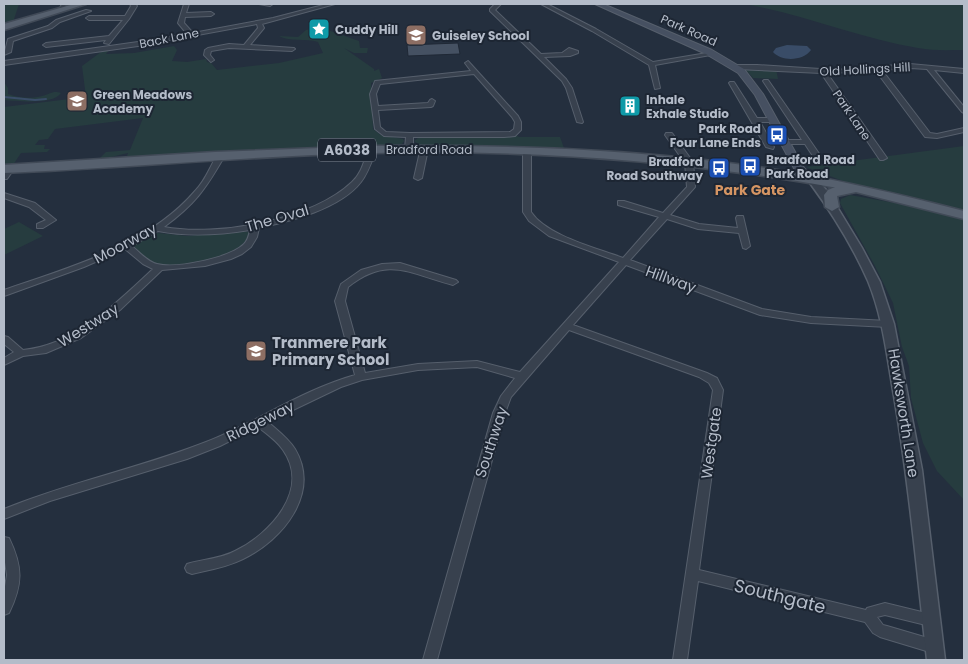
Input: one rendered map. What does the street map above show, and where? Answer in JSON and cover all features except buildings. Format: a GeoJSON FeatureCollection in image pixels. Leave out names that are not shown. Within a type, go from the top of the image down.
{"type":"FeatureCollection","features":[{"type":"Feature","properties":{"kind":"main road","name":"Park Road"},"geometry":{"type":"LineString","coordinates":[[598,4],[713,54],[736,67],[759,94],[800,170],[812,181]]}},
{"type":"Feature","properties":{"kind":"main road"},"geometry":{"type":"LineString","coordinates":[[4,27],[65,6],[85,7]]}},
{"type":"Feature","properties":{"kind":"main road","name":"Bradford Road"},"geometry":{"type":"LineString","coordinates":[[6,172],[220,157],[372,150],[527,150],[688,162],[764,172],[812,181]]}},
{"type":"Feature","properties":{"kind":"main road"},"geometry":{"type":"LineString","coordinates":[[778,173],[792,170],[796,163]]}},
{"type":"Feature","properties":{"kind":"main road","name":"Bradford Road"},"geometry":{"type":"LineString","coordinates":[[764,172],[778,173],[812,181]]}},
{"type":"Feature","properties":{"kind":"main road","name":"A6038"},"geometry":{"type":"LineString","coordinates":[[812,181],[851,190],[877,193]]}},
{"type":"Feature","properties":{"kind":"main road","name":"A6038"},"geometry":{"type":"LineString","coordinates":[[812,181],[877,193],[964,215]]}},
{"type":"Feature","properties":{"kind":"main road"},"geometry":{"type":"LineString","coordinates":[[832,206],[830,195],[832,193],[840,190],[851,190]]}},
{"type":"Feature","properties":{"kind":"street"},"geometry":{"type":"LineString","coordinates":[[109,48],[106,42],[127,18],[134,6],[132,4]]}},
{"type":"Feature","properties":{"kind":"street"},"geometry":{"type":"LineString","coordinates":[[186,4],[182,15],[182,26],[190,34]]}},
{"type":"Feature","properties":{"kind":"street"},"geometry":{"type":"LineString","coordinates":[[262,4],[270,4]]}},
{"type":"Feature","properties":{"kind":"street","name":"Back Lane"},"geometry":{"type":"LineString","coordinates":[[4,62],[109,48],[259,22],[332,4]]}},
{"type":"Feature","properties":{"kind":"street"},"geometry":{"type":"LineString","coordinates":[[498,4],[492,10],[538,56],[558,73],[569,88],[580,122]]}},
{"type":"Feature","properties":{"kind":"street"},"geometry":{"type":"LineString","coordinates":[[543,4],[594,30],[652,64],[713,54]]}},
{"type":"Feature","properties":{"kind":"street"},"geometry":{"type":"LineString","coordinates":[[297,6],[304,11]]}},
{"type":"Feature","properties":{"kind":"street"},"geometry":{"type":"LineString","coordinates":[[4,53],[8,52],[10,40],[50,27],[85,7]]}},
{"type":"Feature","properties":{"kind":"street"},"geometry":{"type":"LineString","coordinates":[[182,15],[211,14]]}},
{"type":"Feature","properties":{"kind":"street"},"geometry":{"type":"LineString","coordinates":[[89,18],[127,18]]}},
{"type":"Feature","properties":{"kind":"street"},"geometry":{"type":"LineString","coordinates":[[246,47],[261,27],[259,22]]}},
{"type":"Feature","properties":{"kind":"street"},"geometry":{"type":"LineString","coordinates":[[46,45],[109,38]]}},
{"type":"Feature","properties":{"kind":"street"},"geometry":{"type":"LineString","coordinates":[[199,49],[208,50],[229,46],[273,51],[292,49]]}},
{"type":"Feature","properties":{"kind":"street"},"geometry":{"type":"LineString","coordinates":[[208,50],[207,55],[211,60]]}},
{"type":"Feature","properties":{"kind":"street"},"geometry":{"type":"LineString","coordinates":[[538,56],[565,53]]}},
{"type":"Feature","properties":{"kind":"street"},"geometry":{"type":"LineString","coordinates":[[468,63],[515,116],[518,126],[515,132],[499,135],[393,135],[379,132],[372,94],[377,82],[475,72]]}},
{"type":"Feature","properties":{"kind":"street"},"geometry":{"type":"LineString","coordinates":[[652,64],[658,88]]}},
{"type":"Feature","properties":{"kind":"street","name":"Old Hollings Hill"},"geometry":{"type":"LineString","coordinates":[[736,67],[847,72],[896,66],[928,67],[964,72]]}},
{"type":"Feature","properties":{"kind":"street"},"geometry":{"type":"LineString","coordinates":[[928,67],[964,111]]}},
{"type":"Feature","properties":{"kind":"street"},"geometry":{"type":"LineString","coordinates":[[877,68],[928,135],[937,136],[964,130]]}},
{"type":"Feature","properties":{"kind":"street","name":"Park Lane"},"geometry":{"type":"LineString","coordinates":[[823,72],[882,158]]}},
{"type":"Feature","properties":{"kind":"street"},"geometry":{"type":"LineString","coordinates":[[766,81],[817,158],[826,163]]}},
{"type":"Feature","properties":{"kind":"street"},"geometry":{"type":"LineString","coordinates":[[732,83],[756,120],[770,147]]}},
{"type":"Feature","properties":{"kind":"street"},"geometry":{"type":"LineString","coordinates":[[759,94],[774,94]]}},
{"type":"Feature","properties":{"kind":"street"},"geometry":{"type":"LineString","coordinates":[[374,108],[431,105],[432,101]]}},
{"type":"Feature","properties":{"kind":"street"},"geometry":{"type":"LineString","coordinates":[[756,120],[773,120]]}},
{"type":"Feature","properties":{"kind":"street"},"geometry":{"type":"LineString","coordinates":[[409,149],[410,135]]}},
{"type":"Feature","properties":{"kind":"street"},"geometry":{"type":"LineString","coordinates":[[669,135],[688,162]]}},
{"type":"Feature","properties":{"kind":"street"},"geometry":{"type":"LineString","coordinates":[[785,142],[806,142]]}},
{"type":"Feature","properties":{"kind":"street"},"geometry":{"type":"LineString","coordinates":[[418,178],[424,149]]}},
{"type":"Feature","properties":{"kind":"street","name":"The Oval"},"geometry":{"type":"LineString","coordinates":[[155,228],[186,234],[220,232],[255,227],[303,213],[338,197],[358,180],[372,150]]}},
{"type":"Feature","properties":{"kind":"street","name":"Hillway"},"geometry":{"type":"LineString","coordinates":[[527,150],[526,205],[531,219],[552,234],[760,312],[811,320],[888,324]]}},
{"type":"Feature","properties":{"kind":"street","name":"Moorway"},"geometry":{"type":"LineString","coordinates":[[4,293],[61,273],[126,246],[155,228],[197,194],[220,157]]}},
{"type":"Feature","properties":{"kind":"street","name":"Southway"},"geometry":{"type":"LineString","coordinates":[[430,660],[499,413],[506,396],[623,261],[691,187],[688,162]]}},
{"type":"Feature","properties":{"kind":"street","name":"Hawksworth Lane"},"geometry":{"type":"LineString","coordinates":[[812,181],[832,206],[857,248],[874,282],[888,324],[914,470],[936,660]]}},
{"type":"Feature","properties":{"kind":"street"},"geometry":{"type":"LineString","coordinates":[[4,195],[32,205],[52,220],[40,226]]}},
{"type":"Feature","properties":{"kind":"street"},"geometry":{"type":"LineString","coordinates":[[621,203],[710,228],[743,231]]}},
{"type":"Feature","properties":{"kind":"street"},"geometry":{"type":"LineString","coordinates":[[740,218],[746,246]]}},
{"type":"Feature","properties":{"kind":"street"},"geometry":{"type":"LineString","coordinates":[[126,246],[150,264],[160,267],[194,265],[228,258],[248,243],[255,227]]}},
{"type":"Feature","properties":{"kind":"street"},"geometry":{"type":"LineString","coordinates":[[362,377],[340,301],[341,293],[348,282],[364,272],[382,267],[400,266],[453,282]]}},
{"type":"Feature","properties":{"kind":"street","name":"Westway"},"geometry":{"type":"LineString","coordinates":[[4,362],[21,353],[42,351],[77,336],[117,308],[160,267]]}},
{"type":"Feature","properties":{"kind":"street","name":"Westgate"},"geometry":{"type":"LineString","coordinates":[[567,326],[703,375],[716,385],[718,390],[680,660]]}},
{"type":"Feature","properties":{"kind":"street"},"geometry":{"type":"LineString","coordinates":[[4,339],[21,353]]}},
{"type":"Feature","properties":{"kind":"street","name":"Ridgeway"},"geometry":{"type":"LineString","coordinates":[[4,514],[91,482],[182,456],[260,422],[330,388],[362,377],[418,367],[477,364],[522,376]]}},
{"type":"Feature","properties":{"kind":"street"},"geometry":{"type":"LineString","coordinates":[[192,568],[215,564],[240,555],[275,530],[289,513],[296,498],[299,481],[290,451],[260,422]]}},
{"type":"Feature","properties":{"kind":"street"},"geometry":{"type":"LineString","coordinates":[[4,542],[12,557],[15,573],[11,592],[4,609]]}},
{"type":"Feature","properties":{"kind":"street","name":"Southgate"},"geometry":{"type":"LineString","coordinates":[[692,574],[869,617],[878,629],[933,646]]}},
{"type":"Feature","properties":{"kind":"street"},"geometry":{"type":"LineString","coordinates":[[869,617],[872,612],[885,609],[930,620]]}},
{"type":"Feature","properties":{"kind":"green space"},"geometry":{"type":"Polygon","coordinates":[[[4,4],[19,4],[13,22],[4,25],[4,4]]]}},
{"type":"Feature","properties":{"kind":"green space"},"geometry":{"type":"Polygon","coordinates":[[[744,4],[964,4],[964,50],[929,50],[896,44],[766,8],[744,4]]]}},
{"type":"Feature","properties":{"kind":"green space"},"geometry":{"type":"Polygon","coordinates":[[[319,27],[359,41],[360,48],[368,48],[367,53],[354,53],[344,48],[374,69],[374,71],[379,69],[382,78],[371,83],[373,129],[381,135],[403,139],[402,144],[126,159],[128,153],[98,160],[106,152],[130,150],[143,118],[55,129],[48,139],[39,140],[35,145],[45,145],[44,149],[50,149],[47,152],[21,153],[13,165],[4,166],[4,107],[86,97],[82,66],[101,52],[109,50],[106,54],[134,53],[174,46],[177,50],[172,61],[187,62],[206,59],[217,70],[279,63],[323,53],[318,42],[288,39],[279,36],[298,37],[306,30],[319,27]]]}},
{"type":"Feature","properties":{"kind":"green space"},"geometry":{"type":"Polygon","coordinates":[[[776,69],[778,79],[753,78],[746,70],[776,69]]]}},
{"type":"Feature","properties":{"kind":"green space"},"geometry":{"type":"Polygon","coordinates":[[[4,82],[8,88],[8,94],[25,98],[33,98],[54,92],[61,93],[57,97],[43,101],[4,100],[4,82]]]}},
{"type":"Feature","properties":{"kind":"green space"},"geometry":{"type":"Polygon","coordinates":[[[515,135],[519,137],[560,137],[564,148],[420,145],[414,141],[421,136],[505,137],[515,135]]]}},
{"type":"Feature","properties":{"kind":"green space"},"geometry":{"type":"Polygon","coordinates":[[[964,146],[964,210],[848,183],[806,167],[964,146]]]}},
{"type":"Feature","properties":{"kind":"green space"},"geometry":{"type":"Polygon","coordinates":[[[850,195],[912,206],[964,220],[964,500],[937,471],[923,443],[911,398],[909,366],[902,347],[893,303],[840,203],[841,199],[850,195]]]}},
{"type":"Feature","properties":{"kind":"green space"},"geometry":{"type":"Polygon","coordinates":[[[19,222],[43,236],[4,255],[4,229],[19,222]]]}},
{"type":"Feature","properties":{"kind":"green space"},"geometry":{"type":"Polygon","coordinates":[[[249,232],[250,234],[244,243],[234,250],[209,261],[181,266],[158,264],[144,256],[134,246],[135,243],[158,233],[187,236],[249,232]]]}},
{"type":"Feature","properties":{"kind":"water"},"geometry":{"type":"Polygon","coordinates":[[[787,45],[807,46],[811,50],[803,56],[792,59],[787,59],[773,52],[776,48],[787,45]]]}},
{"type":"Feature","properties":{"kind":"waterway"},"geometry":{"type":"LineString","coordinates":[[4,97],[35,100],[46,99]]}},
{"type":"Feature","properties":{"kind":"place","name":"Cuddy Hill"},"geometry":{"type":"Point","coordinates":[319,29]}},
{"type":"Feature","properties":{"kind":"place","name":"Guiseley School"},"geometry":{"type":"Point","coordinates":[416,35]}},
{"type":"Feature","properties":{"kind":"place","name":"Green Meadows Academy"},"geometry":{"type":"Point","coordinates":[77,101]}},
{"type":"Feature","properties":{"kind":"place","name":"Inhale Exhale Studio"},"geometry":{"type":"Point","coordinates":[630,106]}},
{"type":"Feature","properties":{"kind":"place","name":"Park Road Four Lane Ends"},"geometry":{"type":"Point","coordinates":[777,135]}},
{"type":"Feature","properties":{"kind":"place","name":"Bradford Road Park Road"},"geometry":{"type":"Point","coordinates":[750,166]}},
{"type":"Feature","properties":{"kind":"place","name":"Bradford Road Southway"},"geometry":{"type":"Point","coordinates":[719,168]}},
{"type":"Feature","properties":{"kind":"place","name":"Tranmere Park Primary School"},"geometry":{"type":"Point","coordinates":[256,351]}},
{"type":"Feature","properties":{"kind":"district","name":"Park Gate"},"geometry":{"type":"Point","coordinates":[750,190]}}]}
